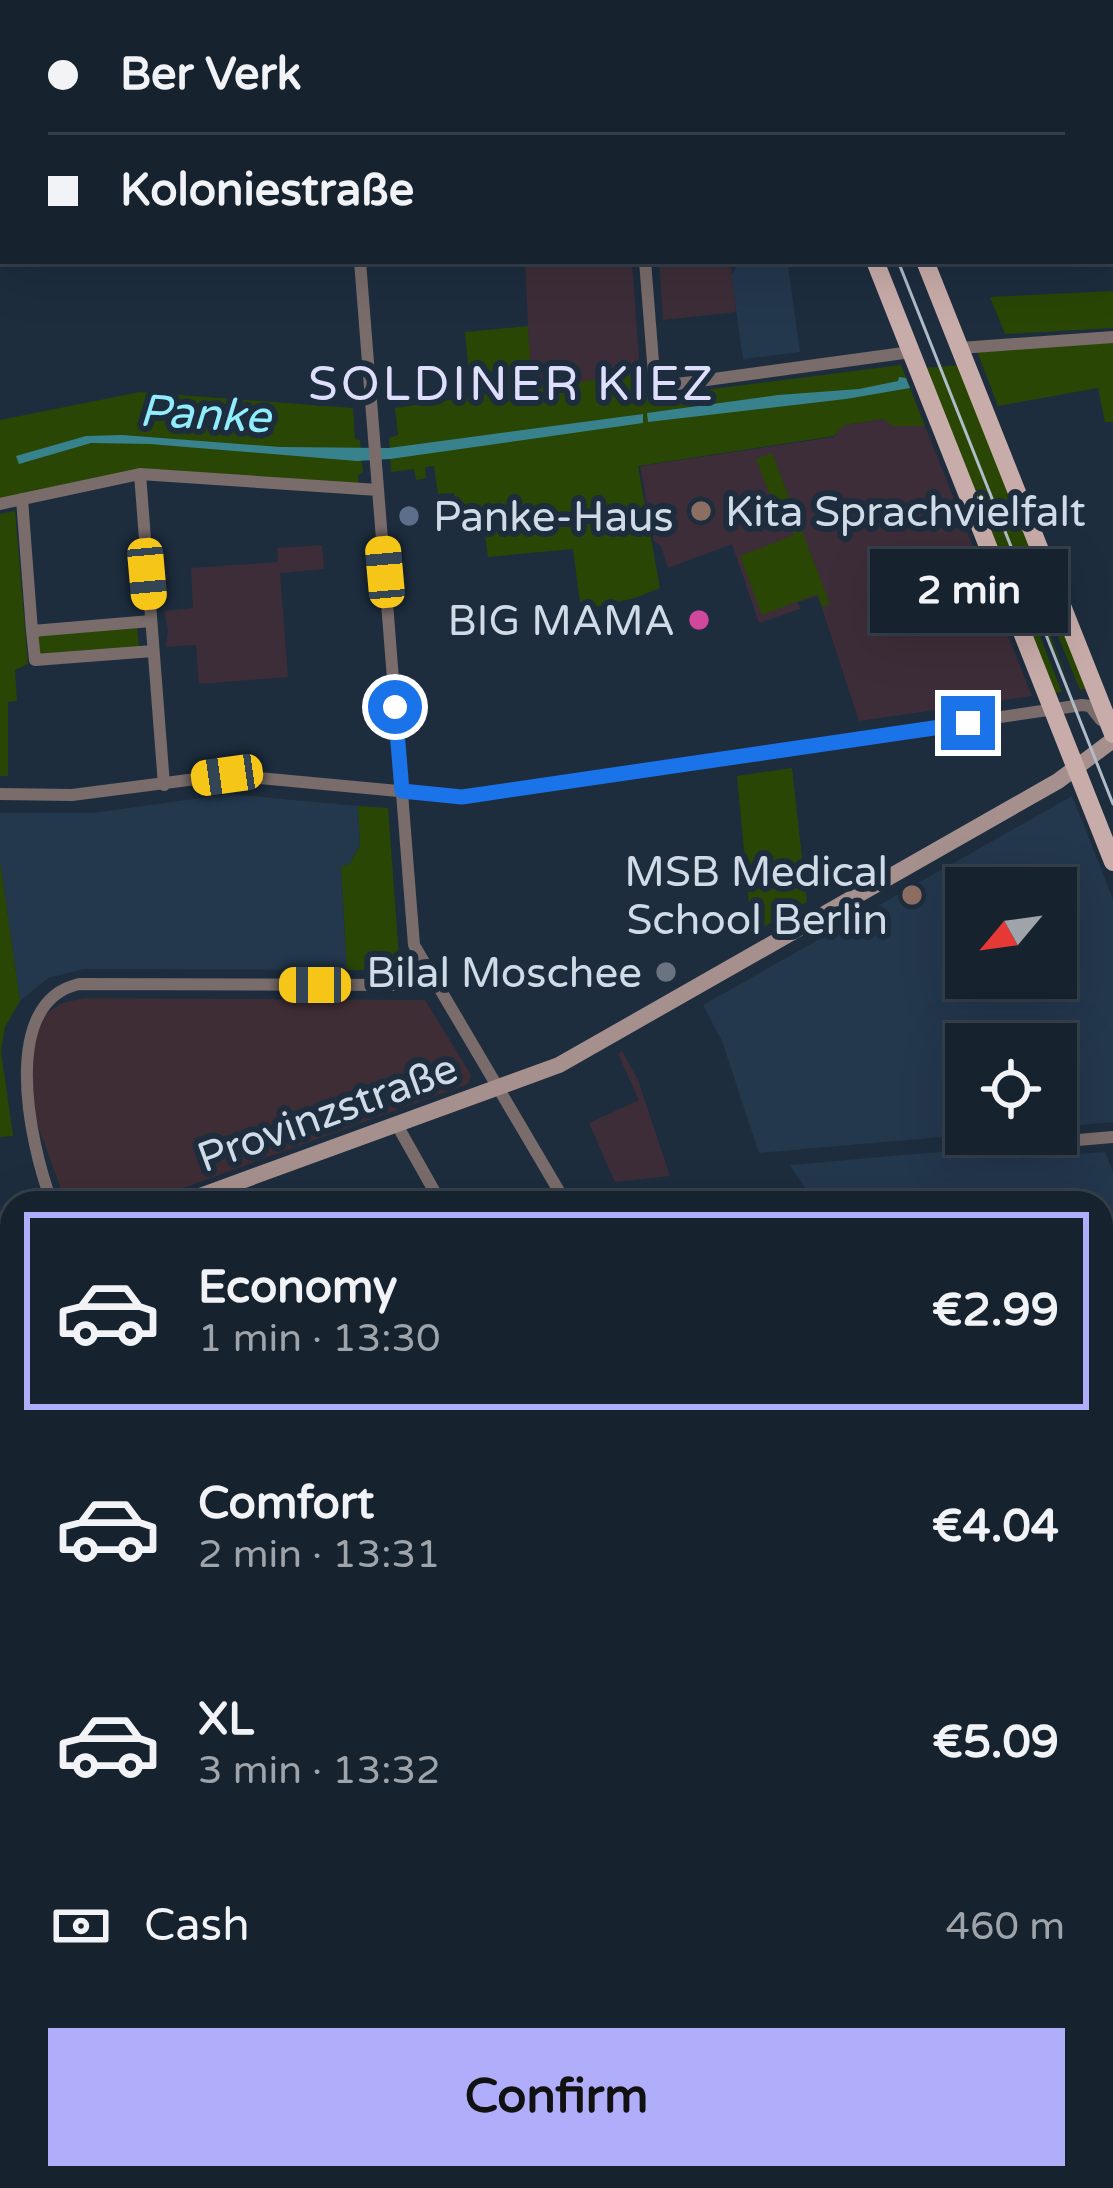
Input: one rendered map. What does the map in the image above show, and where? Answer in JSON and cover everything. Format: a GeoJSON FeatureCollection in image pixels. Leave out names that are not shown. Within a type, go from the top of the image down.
{"type":"FeatureCollection","features":[{"type":"Feature","properties":{"kind":"main road"},"geometry":{"type":"LineString","coordinates":[[876,264],[1113,862]]}},
{"type":"Feature","properties":{"kind":"main road"},"geometry":{"type":"LineString","coordinates":[[926,264],[1111,732]]}},
{"type":"Feature","properties":{"kind":"main road","name":"Provinzstraße"},"geometry":{"type":"LineString","coordinates":[[214,1191],[572,1058],[1076,769],[1111,732]]}},
{"type":"Feature","properties":{"kind":"street"},"geometry":{"type":"LineString","coordinates":[[360,264],[414,945],[559,1191]]}},
{"type":"Feature","properties":{"kind":"street"},"geometry":{"type":"LineString","coordinates":[[645,264],[655,387],[911,352]]}},
{"type":"Feature","properties":{"kind":"street"},"geometry":{"type":"LineString","coordinates":[[960,348],[1113,337]]}},
{"type":"Feature","properties":{"kind":"street"},"geometry":{"type":"LineString","coordinates":[[0,504],[140,474],[378,490]]}},
{"type":"Feature","properties":{"kind":"street"},"geometry":{"type":"LineString","coordinates":[[140,474],[164,784]]}},
{"type":"Feature","properties":{"kind":"street"},"geometry":{"type":"LineString","coordinates":[[22,499],[35,660],[153,651]]}},
{"type":"Feature","properties":{"kind":"street"},"geometry":{"type":"LineString","coordinates":[[32,631],[151,621]]}},
{"type":"Feature","properties":{"kind":"street"},"geometry":{"type":"LineString","coordinates":[[0,794],[70,795],[227,775],[462,797],[1088,705],[1111,732]]}},
{"type":"Feature","properties":{"kind":"street"},"geometry":{"type":"LineString","coordinates":[[48,1191],[25,1130],[14,1056],[21,1024],[49,994],[79,984],[398,985],[427,973]]}},
{"type":"Feature","properties":{"kind":"street"},"geometry":{"type":"LineString","coordinates":[[397,1124],[434,1191]]}},
{"type":"Feature","properties":{"kind":"street"},"geometry":{"type":"LineString","coordinates":[[1077,1140],[1113,1137]]}},
{"type":"Feature","properties":{"kind":"shaded area"},"geometry":{"type":"Polygon","coordinates":[[[525,264],[632,264],[640,374],[531,389],[525,264]]]}},
{"type":"Feature","properties":{"kind":"shaded area"},"geometry":{"type":"Polygon","coordinates":[[[659,264],[730,264],[736,312],[663,320],[659,264]]]}},
{"type":"Feature","properties":{"kind":"shaded area"},"geometry":{"type":"Polygon","coordinates":[[[738,264],[788,266],[800,352],[743,359],[731,275],[738,264]]]}},
{"type":"Feature","properties":{"kind":"shaded area"},"geometry":{"type":"Polygon","coordinates":[[[906,378],[910,388],[648,422],[647,413],[859,389],[906,378]]]}},
{"type":"Feature","properties":{"kind":"shaded area"},"geometry":{"type":"Polygon","coordinates":[[[643,414],[643,423],[390,459],[357,461],[91,443],[19,464],[16,456],[86,436],[122,435],[280,447],[389,448],[643,414]]]}},
{"type":"Feature","properties":{"kind":"shaded area"},"geometry":{"type":"Polygon","coordinates":[[[885,419],[892,426],[925,426],[1032,696],[859,721],[818,596],[798,602],[800,609],[759,623],[732,544],[668,568],[661,546],[654,541],[640,466],[834,437],[843,425],[885,419]]]}},
{"type":"Feature","properties":{"kind":"shaded area"},"geometry":{"type":"Polygon","coordinates":[[[322,545],[324,569],[280,573],[288,677],[199,684],[196,645],[166,647],[164,611],[193,608],[191,568],[278,562],[277,548],[322,545]]]}},
{"type":"Feature","properties":{"kind":"shaded area"},"geometry":{"type":"Polygon","coordinates":[[[229,794],[358,806],[360,845],[349,865],[341,866],[347,970],[84,969],[48,978],[20,1001],[0,861],[0,813],[93,813],[229,794]]]}},
{"type":"Feature","properties":{"kind":"shaded area"},"geometry":{"type":"Polygon","coordinates":[[[1072,796],[1113,899],[1113,1122],[1077,1125],[1077,1023],[945,1023],[945,1137],[759,1153],[722,1041],[703,1005],[945,868],[945,999],[1077,999],[1077,867],[947,867],[1072,796]]]}},
{"type":"Feature","properties":{"kind":"shaded area"},"geometry":{"type":"Polygon","coordinates":[[[85,998],[425,1000],[471,1075],[468,1084],[175,1191],[62,1191],[37,1123],[28,1061],[44,1015],[62,1003],[85,998]]]}},
{"type":"Feature","properties":{"kind":"shaded area"},"geometry":{"type":"Polygon","coordinates":[[[622,1051],[638,1080],[670,1176],[615,1182],[589,1123],[639,1100],[618,1054],[622,1051]]]}},
{"type":"Feature","properties":{"kind":"shaded area"},"geometry":{"type":"Polygon","coordinates":[[[945,1151],[1020,1155],[1021,1159],[1105,1152],[1113,1172],[1113,1191],[807,1191],[790,1165],[945,1151]]]}},
{"type":"Feature","properties":{"kind":"green space"},"geometry":{"type":"Polygon","coordinates":[[[1113,291],[1113,328],[1005,334],[990,297],[1113,291]]]}},
{"type":"Feature","properties":{"kind":"green space"},"geometry":{"type":"Polygon","coordinates":[[[528,326],[532,388],[640,374],[642,398],[901,365],[925,426],[892,426],[884,419],[844,425],[834,436],[638,466],[660,588],[581,610],[573,549],[488,557],[484,528],[459,532],[454,493],[438,494],[434,466],[425,467],[426,478],[416,480],[414,469],[391,472],[389,438],[398,435],[395,408],[489,394],[495,382],[504,378],[503,370],[469,374],[465,332],[528,326]]]}},
{"type":"Feature","properties":{"kind":"green space"},"geometry":{"type":"Polygon","coordinates":[[[1113,342],[1113,422],[1105,422],[1098,388],[998,406],[977,351],[1113,342]]]}},
{"type":"Feature","properties":{"kind":"green space"},"geometry":{"type":"Polygon","coordinates":[[[961,365],[1089,688],[1080,690],[1040,592],[1034,595],[1072,690],[1031,596],[1025,599],[1062,692],[1054,693],[924,368],[961,365]]]}},
{"type":"Feature","properties":{"kind":"green space"},"geometry":{"type":"Polygon","coordinates":[[[140,392],[353,408],[363,472],[358,475],[359,486],[143,469],[0,500],[0,420],[140,392]]]}},
{"type":"Feature","properties":{"kind":"green space"},"geometry":{"type":"Polygon","coordinates":[[[772,453],[830,604],[822,607],[817,594],[762,615],[740,556],[794,535],[792,528],[784,531],[756,459],[772,453]]]}},
{"type":"Feature","properties":{"kind":"green space"},"geometry":{"type":"Polygon","coordinates":[[[15,511],[28,664],[15,670],[17,701],[8,702],[8,776],[0,776],[0,514],[15,511]]]}},
{"type":"Feature","properties":{"kind":"green space"},"geometry":{"type":"Polygon","coordinates":[[[137,628],[139,647],[39,655],[37,636],[137,628]]]}},
{"type":"Feature","properties":{"kind":"green space"},"geometry":{"type":"Polygon","coordinates":[[[792,768],[807,902],[760,929],[759,915],[750,915],[737,776],[792,768]]]}},
{"type":"Feature","properties":{"kind":"green space"},"geometry":{"type":"Polygon","coordinates":[[[358,806],[388,808],[399,957],[386,970],[347,970],[341,866],[349,865],[360,845],[358,806]]]}},
{"type":"Feature","properties":{"kind":"green space"},"geometry":{"type":"Polygon","coordinates":[[[0,861],[20,1001],[5,1027],[1,1051],[13,1136],[0,1137],[0,861]]]}},
{"type":"Feature","properties":{"kind":"tram line"},"geometry":{"type":"LineString","coordinates":[[899,264],[1113,804]]}},
{"type":"Feature","properties":{"kind":"place","name":"Kita Sprachvielfalt"},"geometry":{"type":"Point","coordinates":[701,511]}},
{"type":"Feature","properties":{"kind":"place","name":"Panke-Haus"},"geometry":{"type":"Point","coordinates":[409,516]}},
{"type":"Feature","properties":{"kind":"place","name":"BIG MAMA"},"geometry":{"type":"Point","coordinates":[699,620]}},
{"type":"Feature","properties":{"kind":"place","name":"MSB Medical School Berlin"},"geometry":{"type":"Point","coordinates":[912,895]}},
{"type":"Feature","properties":{"kind":"place","name":"Bilal Moschee"},"geometry":{"type":"Point","coordinates":[666,972]}},
{"type":"Feature","properties":{"kind":"district","name":"SOLDINER KIEZ"},"geometry":{"type":"Point","coordinates":[512,383]}},
{"type":"Feature","properties":{"kind":"route"},"geometry":{"type":"LineString","coordinates":[[395,707],[402,791],[462,797],[968,723]]}},
{"type":"Feature","properties":{"kind":"water label","name":"Panke"},"geometry":{"type":"Point","coordinates":[205,413]}}]}
